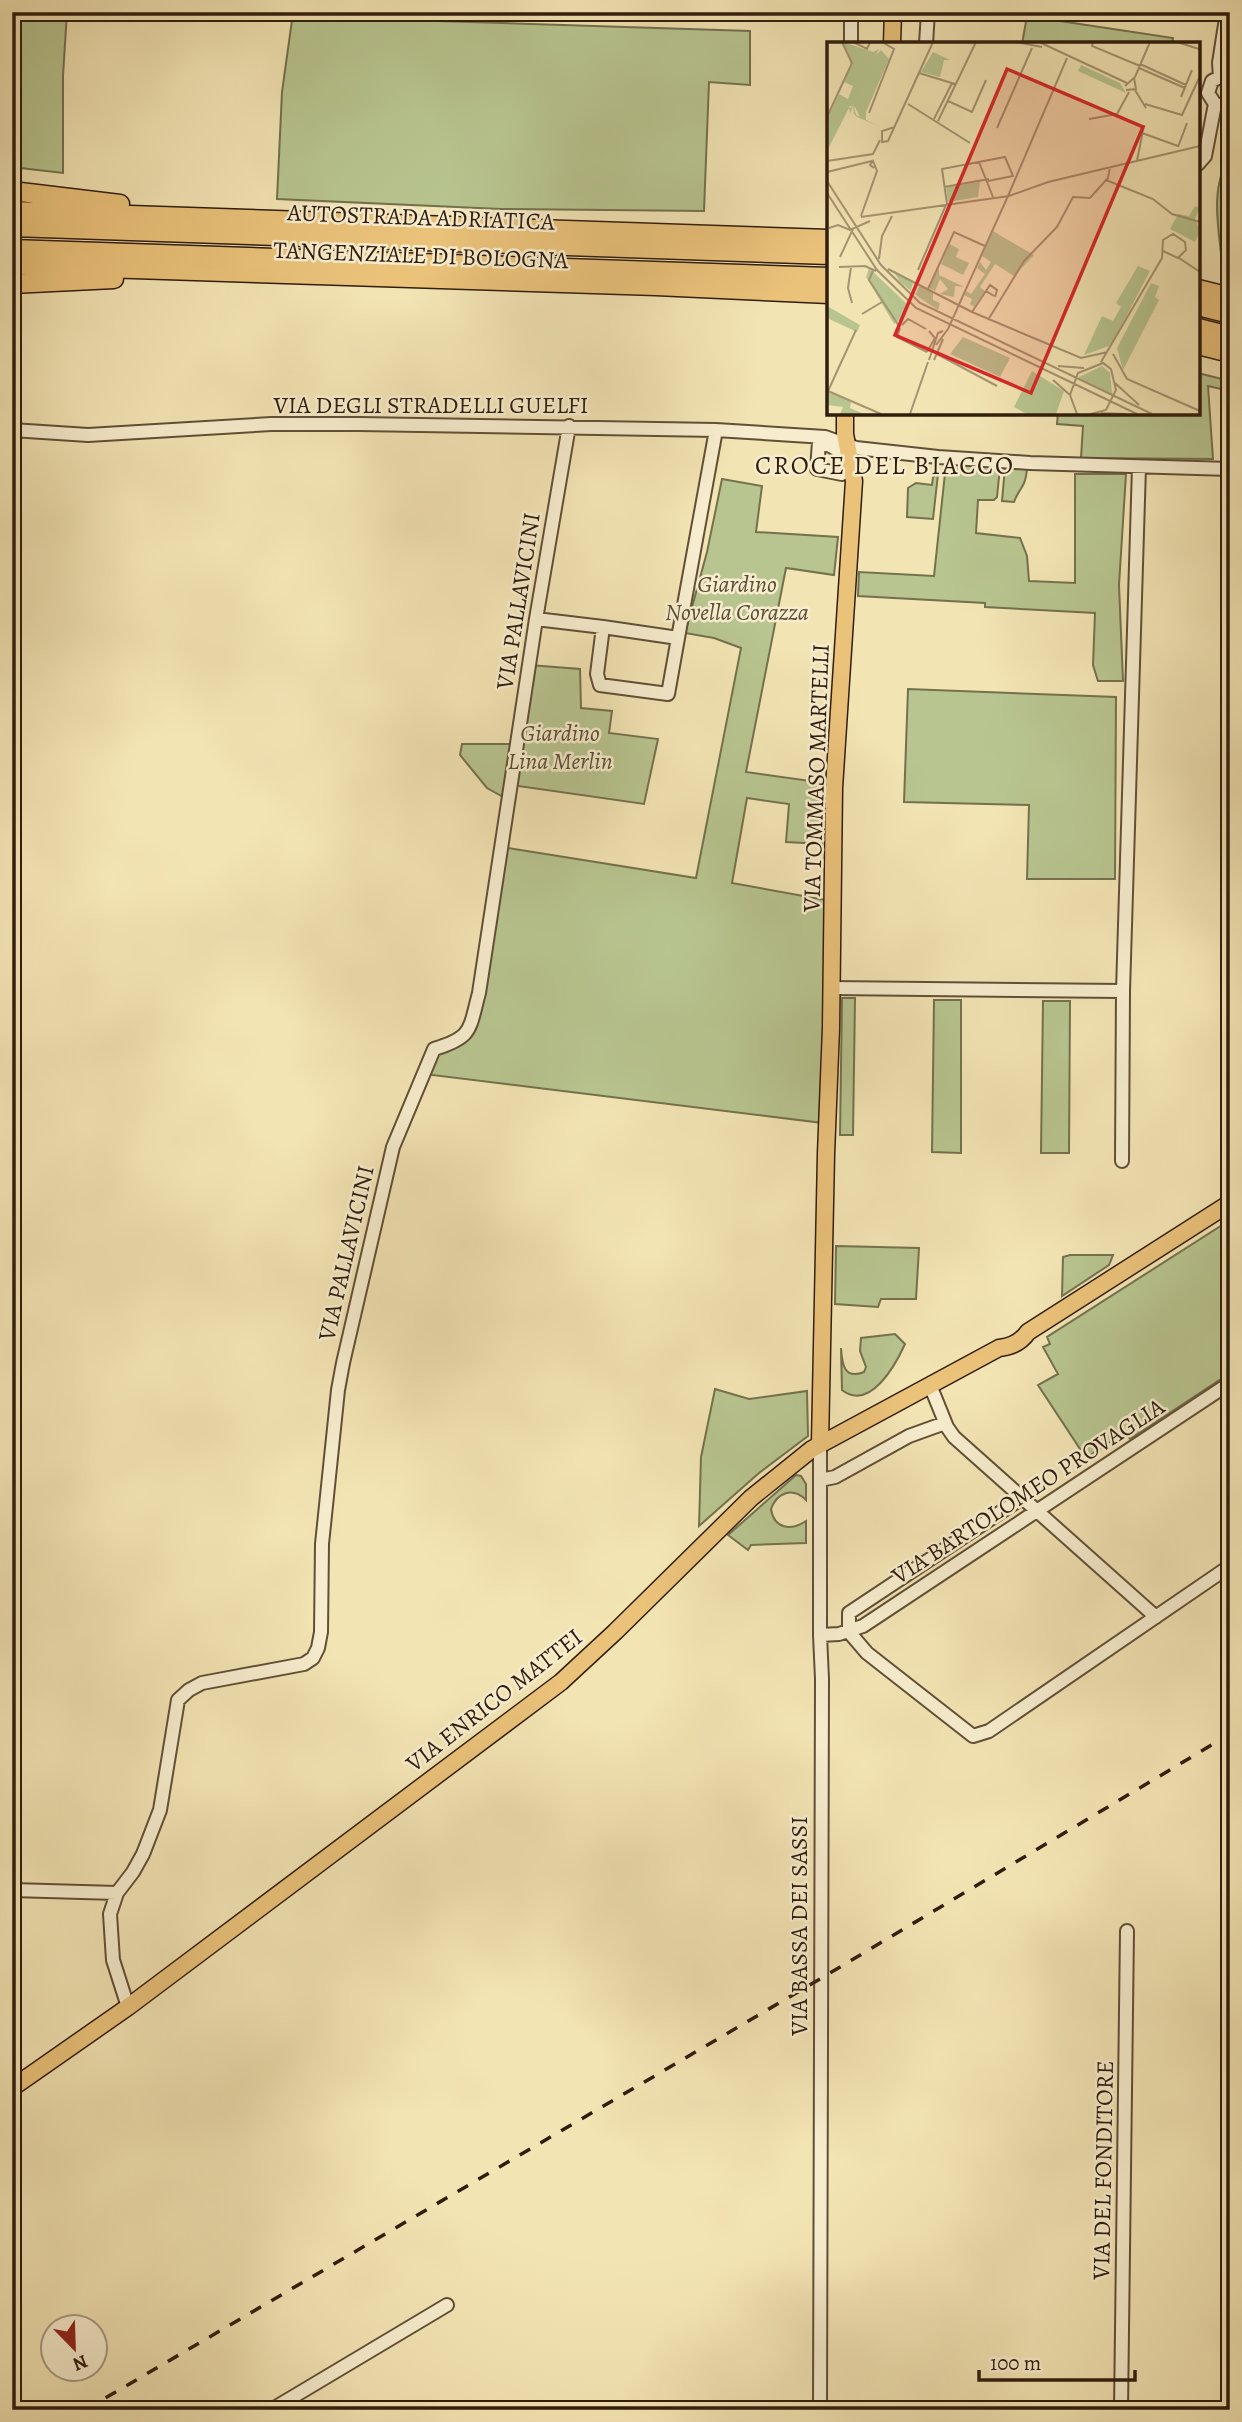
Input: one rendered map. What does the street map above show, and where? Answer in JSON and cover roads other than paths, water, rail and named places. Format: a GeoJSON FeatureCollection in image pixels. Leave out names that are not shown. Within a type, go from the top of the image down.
{"type":"FeatureCollection","features":[{"type":"Feature","properties":{"kind":"highway"},"geometry":{"type":"LineString","coordinates":[[12,191],[133,205],[163,216]]}},
{"type":"Feature","properties":{"kind":"highway","name":"TANGENZIALE DI BOLOGNA"},"geometry":{"type":"LineString","coordinates":[[12,211],[809,246],[827,240]]}},
{"type":"Feature","properties":{"kind":"highway","name":"AUTOSTRADA ADRIATICA"},"geometry":{"type":"LineString","coordinates":[[12,228],[809,246],[827,254]]}},
{"type":"Feature","properties":{"kind":"highway","name":"AUTOSTRADA ADRIATICA"},"geometry":{"type":"LineString","coordinates":[[12,249],[808,285],[827,278]]}},
{"type":"Feature","properties":{"kind":"highway","name":"TANGENZIALE DI BOLOGNA"},"geometry":{"type":"LineString","coordinates":[[12,265],[656,286],[808,285],[827,293]]}},
{"type":"Feature","properties":{"kind":"highway"},"geometry":{"type":"LineString","coordinates":[[12,284],[189,279],[219,272]]}},
{"type":"Feature","properties":{"kind":"highway"},"geometry":{"type":"LineString","coordinates":[[1200,290],[1230,297]]}},
{"type":"Feature","properties":{"kind":"highway"},"geometry":{"type":"LineString","coordinates":[[1200,306],[1230,314]]}},
{"type":"Feature","properties":{"kind":"highway"},"geometry":{"type":"LineString","coordinates":[[1200,328],[1230,336]]}},
{"type":"Feature","properties":{"kind":"highway"},"geometry":{"type":"LineString","coordinates":[[1200,346],[1230,353]]}},
{"type":"Feature","properties":{"kind":"main road"},"geometry":{"type":"LineString","coordinates":[[892,42],[893,12]]}},
{"type":"Feature","properties":{"kind":"main road","name":"VIA TOMMASO MARTELLI"},"geometry":{"type":"LineString","coordinates":[[820,1443],[834,788],[854,481],[845,415]]}},
{"type":"Feature","properties":{"kind":"main road","name":"VIA ENRICO MATTEI"},"geometry":{"type":"LineString","coordinates":[[12,2088],[128,2007],[561,1682],[751,1498],[820,1443],[999,1348],[1015,1343],[1028,1332],[1230,1203]]}},
{"type":"Feature","properties":{"kind":"street"},"geometry":{"type":"LineString","coordinates":[[850,42],[851,12]]}},
{"type":"Feature","properties":{"kind":"street"},"geometry":{"type":"LineString","coordinates":[[926,42],[928,12]]}},
{"type":"Feature","properties":{"kind":"street"},"geometry":{"type":"LineString","coordinates":[[1227,12],[1219,63],[1225,78],[1212,81],[1208,88],[1209,97],[1215,104],[1230,104]]}},
{"type":"Feature","properties":{"kind":"street"},"geometry":{"type":"LineString","coordinates":[[1200,162],[1205,156],[1215,104]]}},
{"type":"Feature","properties":{"kind":"street","name":"VIA DEGLI STRADELLI GUELFI"},"geometry":{"type":"LineString","coordinates":[[12,430],[88,435],[271,424],[716,430],[825,437],[848,446],[938,457],[1230,469]]}},
{"type":"Feature","properties":{"kind":"street","name":"VIA PALLAVICINI"},"geometry":{"type":"LineString","coordinates":[[128,2007],[113,1960],[110,1914],[117,1894],[144,1854],[160,1810],[178,1700],[202,1683],[304,1664],[313,1658],[318,1648],[321,1632],[322,1544],[343,1363],[393,1147],[434,1049],[459,1042],[470,1027],[479,993],[536,619],[569,426]]}},
{"type":"Feature","properties":{"kind":"street"},"geometry":{"type":"LineString","coordinates":[[603,627],[597,674],[600,685],[668,694],[716,430]]}},
{"type":"Feature","properties":{"kind":"street"},"geometry":{"type":"LineString","coordinates":[[1122,1161],[1123,991],[1139,467]]}},
{"type":"Feature","properties":{"kind":"street"},"geometry":{"type":"LineString","coordinates":[[536,619],[678,638]]}},
{"type":"Feature","properties":{"kind":"street"},"geometry":{"type":"LineString","coordinates":[[831,988],[1123,991]]}},
{"type":"Feature","properties":{"kind":"street","name":"VIA BARTOLOMEO PROVAGLIA"},"geometry":{"type":"LineString","coordinates":[[820,1635],[849,1632],[863,1626],[1230,1383]]}},
{"type":"Feature","properties":{"kind":"street"},"geometry":{"type":"LineString","coordinates":[[930,1385],[945,1423],[954,1437],[1156,1617]]}},
{"type":"Feature","properties":{"kind":"street"},"geometry":{"type":"LineString","coordinates":[[820,1480],[835,1477],[909,1436],[945,1423]]}},
{"type":"Feature","properties":{"kind":"street","name":"VIA BASSA DEI SASSI"},"geometry":{"type":"LineString","coordinates":[[820,1443],[820,2410]]}},
{"type":"Feature","properties":{"kind":"street","name":"VIA BARTOLOMEO PROVAGLIA"},"geometry":{"type":"LineString","coordinates":[[849,1632],[849,1612],[1022,1498]]}},
{"type":"Feature","properties":{"kind":"street"},"geometry":{"type":"LineString","coordinates":[[849,1632],[887,1671],[973,1736],[989,1731],[1230,1566]]}},
{"type":"Feature","properties":{"kind":"street"},"geometry":{"type":"LineString","coordinates":[[12,1890],[117,1894]]}},
{"type":"Feature","properties":{"kind":"street","name":"VIA DEL FONDITORE"},"geometry":{"type":"LineString","coordinates":[[1121,2410],[1127,1931]]}},
{"type":"Feature","properties":{"kind":"street"},"geometry":{"type":"LineString","coordinates":[[271,2410],[447,2305]]}},
{"type":"Feature","properties":{"kind":"railway"},"geometry":{"type":"LineString","coordinates":[[85,2410],[820,1979],[1230,1734]]}},
{"type":"Feature","properties":{"kind":"district","name":"CROCE DEL BIACCO"},"geometry":{"type":"Point","coordinates":[885,465]}},
{"type":"Feature","properties":{"kind":"park label","name":"Giardino Novella Corazza"},"geometry":{"type":"Point","coordinates":[737,598]}},
{"type":"Feature","properties":{"kind":"park label","name":"Giardino Lina Merlin"},"geometry":{"type":"Point","coordinates":[560,747]}}]}
